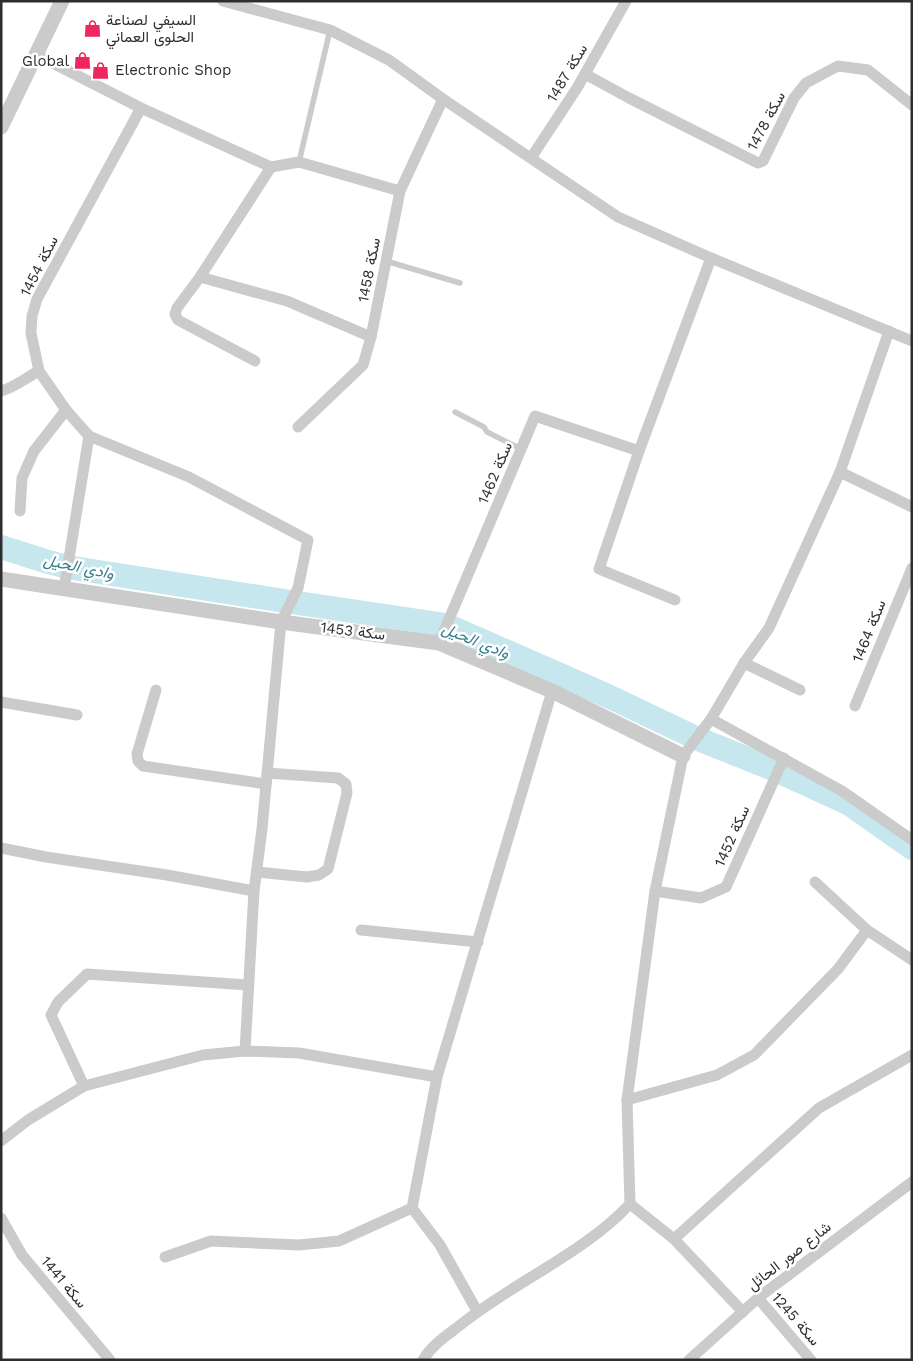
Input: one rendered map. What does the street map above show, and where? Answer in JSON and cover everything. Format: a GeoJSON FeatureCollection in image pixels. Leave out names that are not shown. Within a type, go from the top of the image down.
{"type":"FeatureCollection","features":[{"type":"Feature","properties":{"kind":"street"},"geometry":{"type":"LineString","coordinates":[[1,127],[62,1]]}},
{"type":"Feature","properties":{"kind":"street"},"geometry":{"type":"LineString","coordinates":[[223,1],[330,30],[389,60],[443,99],[618,217],[711,258],[912,341]]}},
{"type":"Feature","properties":{"kind":"street","name":"سكة 1487"},"geometry":{"type":"LineString","coordinates":[[531,158],[585,74],[626,1]]}},
{"type":"Feature","properties":{"kind":"street"},"geometry":{"type":"LineString","coordinates":[[37,54],[141,108],[271,167],[299,162],[400,191]]}},
{"type":"Feature","properties":{"kind":"street","name":"سكة 1478"},"geometry":{"type":"LineString","coordinates":[[585,74],[628,98],[758,163],[763,161],[794,98],[806,83],[838,66],[868,70],[912,105]]}},
{"type":"Feature","properties":{"kind":"street","name":"سكة 1458"},"geometry":{"type":"LineString","coordinates":[[298,428],[364,365],[400,191],[443,99]]}},
{"type":"Feature","properties":{"kind":"street","name":"سكة 1454"},"geometry":{"type":"LineString","coordinates":[[141,108],[37,298],[32,316],[31,333],[40,371],[66,410],[89,436],[189,477],[308,540],[298,588],[281,622]]}},
{"type":"Feature","properties":{"kind":"street"},"geometry":{"type":"LineString","coordinates":[[256,361],[178,320],[175,314],[177,308],[200,277],[271,167]]}},
{"type":"Feature","properties":{"kind":"street"},"geometry":{"type":"LineString","coordinates":[[675,600],[599,569],[639,451],[711,258]]}},
{"type":"Feature","properties":{"kind":"street"},"geometry":{"type":"LineString","coordinates":[[200,277],[287,301],[371,337]]}},
{"type":"Feature","properties":{"kind":"street"},"geometry":{"type":"LineString","coordinates":[[423,1360],[429,1350],[477,1311],[586,1241],[616,1219],[630,1204],[627,1100],[655,891],[683,756],[711,719],[744,663],[769,628],[840,472],[889,331]]}},
{"type":"Feature","properties":{"kind":"street"},"geometry":{"type":"LineString","coordinates":[[1,391],[8,390],[25,378],[40,371]]}},
{"type":"Feature","properties":{"kind":"street"},"geometry":{"type":"LineString","coordinates":[[20,511],[22,478],[34,450],[66,410]]}},
{"type":"Feature","properties":{"kind":"street","name":"سكة 1462"},"geometry":{"type":"LineString","coordinates":[[439,643],[535,416],[639,451]]}},
{"type":"Feature","properties":{"kind":"street"},"geometry":{"type":"LineString","coordinates":[[64,589],[89,436]]}},
{"type":"Feature","properties":{"kind":"street"},"geometry":{"type":"LineString","coordinates":[[840,472],[912,506]]}},
{"type":"Feature","properties":{"kind":"street","name":"سكة 1464"},"geometry":{"type":"LineString","coordinates":[[855,706],[912,568]]}},
{"type":"Feature","properties":{"kind":"street","name":"سكة 1453"},"geometry":{"type":"LineString","coordinates":[[1,580],[281,622],[439,643],[552,691],[683,756]]}},
{"type":"Feature","properties":{"kind":"street"},"geometry":{"type":"LineString","coordinates":[[245,1051],[254,891],[267,779],[281,622]]}},
{"type":"Feature","properties":{"kind":"street"},"geometry":{"type":"LineString","coordinates":[[744,663],[800,690]]}},
{"type":"Feature","properties":{"kind":"street"},"geometry":{"type":"LineString","coordinates":[[156,690],[137,754],[138,761],[143,766],[267,779],[338,778],[346,784],[347,793],[328,869],[319,875],[307,877],[257,872]]}},
{"type":"Feature","properties":{"kind":"street"},"geometry":{"type":"LineString","coordinates":[[477,1311],[440,1245],[412,1208],[437,1077],[552,691]]}},
{"type":"Feature","properties":{"kind":"street"},"geometry":{"type":"LineString","coordinates":[[1,702],[77,715]]}},
{"type":"Feature","properties":{"kind":"street"},"geometry":{"type":"LineString","coordinates":[[711,719],[842,791],[912,840]]}},
{"type":"Feature","properties":{"kind":"street","name":"سكة 1452"},"geometry":{"type":"LineString","coordinates":[[655,891],[702,898],[726,887],[784,758]]}},
{"type":"Feature","properties":{"kind":"street"},"geometry":{"type":"LineString","coordinates":[[1,848],[46,857],[167,874],[254,891]]}},
{"type":"Feature","properties":{"kind":"street"},"geometry":{"type":"LineString","coordinates":[[815,882],[867,930],[912,960]]}},
{"type":"Feature","properties":{"kind":"street"},"geometry":{"type":"LineString","coordinates":[[361,930],[478,942]]}},
{"type":"Feature","properties":{"kind":"street"},"geometry":{"type":"LineString","coordinates":[[627,1100],[717,1075],[754,1055],[838,969],[867,930]]}},
{"type":"Feature","properties":{"kind":"street"},"geometry":{"type":"LineString","coordinates":[[84,1086],[51,1016],[58,1002],[87,974],[248,986]]}},
{"type":"Feature","properties":{"kind":"street"},"geometry":{"type":"LineString","coordinates":[[1,1141],[28,1120],[84,1086],[202,1055],[245,1051],[299,1053],[437,1077]]}},
{"type":"Feature","properties":{"kind":"street"},"geometry":{"type":"LineString","coordinates":[[674,1239],[819,1108],[912,1055]]}},
{"type":"Feature","properties":{"kind":"street","name":"شارع صور الحائل"},"geometry":{"type":"LineString","coordinates":[[689,1360],[758,1298],[912,1182]]}},
{"type":"Feature","properties":{"kind":"street"},"geometry":{"type":"LineString","coordinates":[[630,1204],[674,1239],[743,1312]]}},
{"type":"Feature","properties":{"kind":"street"},"geometry":{"type":"LineString","coordinates":[[164,1257],[212,1241],[299,1245],[339,1241],[412,1208]]}},
{"type":"Feature","properties":{"kind":"street","name":"سكة 1441"},"geometry":{"type":"LineString","coordinates":[[1,1218],[22,1255],[110,1360]]}},
{"type":"Feature","properties":{"kind":"street","name":"سكة 1245"},"geometry":{"type":"LineString","coordinates":[[758,1298],[811,1360]]}},
{"type":"Feature","properties":{"kind":"lane"},"geometry":{"type":"LineString","coordinates":[[299,162],[330,30]]}},
{"type":"Feature","properties":{"kind":"lane"},"geometry":{"type":"LineString","coordinates":[[386,261],[460,283]]}},
{"type":"Feature","properties":{"kind":"lane"},"geometry":{"type":"LineString","coordinates":[[455,412],[484,427],[487,432],[521,449]]}},
{"type":"Feature","properties":{"kind":"waterway","name":"وادي الحيل"},"geometry":{"type":"LineString","coordinates":[[1,547],[67,567],[446,625],[608,696],[696,738],[778,771],[848,803],[912,848]]}},
{"type":"Feature","properties":{"kind":"place","name":"السيفي لصناعة الحلوى العماني"},"geometry":{"type":"Point","coordinates":[92,29]}},
{"type":"Feature","properties":{"kind":"place","name":"Global"},"geometry":{"type":"Point","coordinates":[83,61]}},
{"type":"Feature","properties":{"kind":"place","name":"Electronic Shop"},"geometry":{"type":"Point","coordinates":[101,70]}}]}
